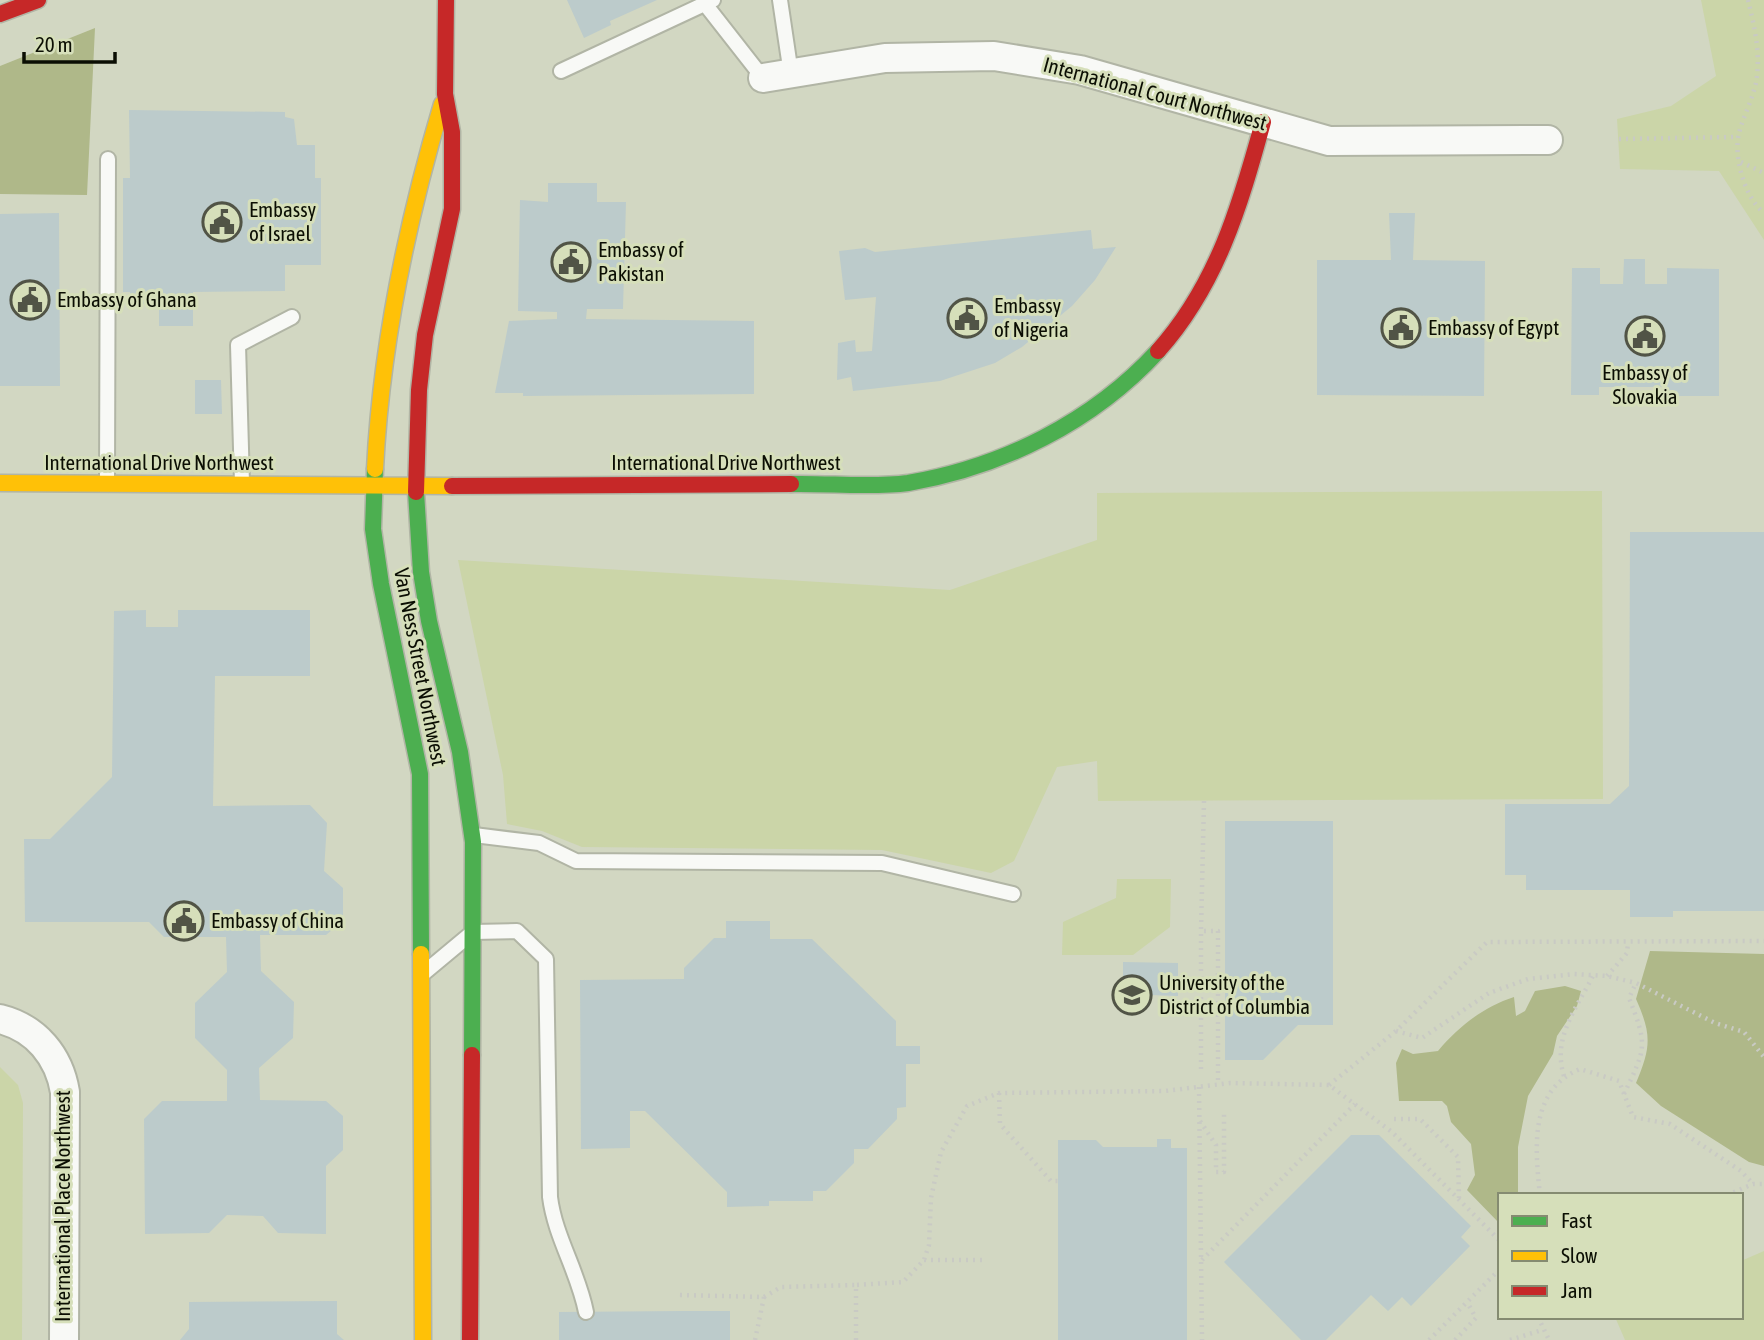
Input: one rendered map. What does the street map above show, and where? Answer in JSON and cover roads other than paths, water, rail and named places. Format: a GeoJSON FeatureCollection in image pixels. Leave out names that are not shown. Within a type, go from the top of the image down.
{"type":"FeatureCollection","features":[{"type":"Feature","properties":{"kind":"main road"},"geometry":{"type":"LineString","coordinates":[[0,14],[38,0]]}},
{"type":"Feature","properties":{"kind":"main road","name":"Van Ness Street Northwest"},"geometry":{"type":"LineString","coordinates":[[446,0],[445,94],[453,132],[453,209],[425,335],[419,390],[416,485],[421,572],[429,621],[460,752],[472,835],[470,1340]]}},
{"type":"Feature","properties":{"kind":"main road","name":"Van Ness Street Northwest"},"geometry":{"type":"LineString","coordinates":[[423,1340],[420,774],[381,584],[373,528],[378,408],[397,295],[427,155],[445,94]]}},
{"type":"Feature","properties":{"kind":"main road","name":"International Drive Northwest"},"geometry":{"type":"LineString","coordinates":[[0,483],[374,486],[906,483],[960,472],[1010,455],[1059,432],[1096,410],[1133,379],[1166,343],[1208,283],[1229,239],[1263,122]]}},
{"type":"Feature","properties":{"kind":"street","name":"International Court Northwest"},"geometry":{"type":"LineString","coordinates":[[763,78],[896,57],[994,56],[1080,70],[1329,141],[1548,140]]}},
{"type":"Feature","properties":{"kind":"street","name":"International Place Northwest"},"geometry":{"type":"LineString","coordinates":[[0,1019],[18,1023],[32,1033],[57,1064],[63,1081],[64,1340]]}},
{"type":"Feature","properties":{"kind":"lane"},"geometry":{"type":"LineString","coordinates":[[780,0],[791,74]]}},
{"type":"Feature","properties":{"kind":"lane"},"geometry":{"type":"LineString","coordinates":[[561,71],[709,2],[763,78]]}},
{"type":"Feature","properties":{"kind":"lane"},"geometry":{"type":"LineString","coordinates":[[107,484],[108,159]]}},
{"type":"Feature","properties":{"kind":"lane"},"geometry":{"type":"LineString","coordinates":[[242,484],[238,345],[292,317]]}},
{"type":"Feature","properties":{"kind":"lane"},"geometry":{"type":"LineString","coordinates":[[472,835],[539,843],[576,860],[882,863],[1013,894]]}},
{"type":"Feature","properties":{"kind":"lane"},"geometry":{"type":"LineString","coordinates":[[423,974],[473,932],[517,931],[546,959],[550,1197],[553,1220],[576,1272],[586,1312]]}},
{"type":"Feature","properties":{"kind":"place","name":"Embassy of Israel"},"geometry":{"type":"Point","coordinates":[222,222]}},
{"type":"Feature","properties":{"kind":"place","name":"Embassy of Pakistan"},"geometry":{"type":"Point","coordinates":[571,262]}},
{"type":"Feature","properties":{"kind":"place","name":"Embassy of Ghana"},"geometry":{"type":"Point","coordinates":[30,300]}},
{"type":"Feature","properties":{"kind":"place","name":"Embassy of Nigeria"},"geometry":{"type":"Point","coordinates":[967,318]}},
{"type":"Feature","properties":{"kind":"place","name":"Embassy of Egypt"},"geometry":{"type":"Point","coordinates":[1401,328]}},
{"type":"Feature","properties":{"kind":"place","name":"Embassy of Slovakia"},"geometry":{"type":"Point","coordinates":[1645,336]}},
{"type":"Feature","properties":{"kind":"place","name":"Embassy of China"},"geometry":{"type":"Point","coordinates":[184,921]}},
{"type":"Feature","properties":{"kind":"place","name":"University of the District of Columbia"},"geometry":{"type":"Point","coordinates":[1132,995]}}]}
